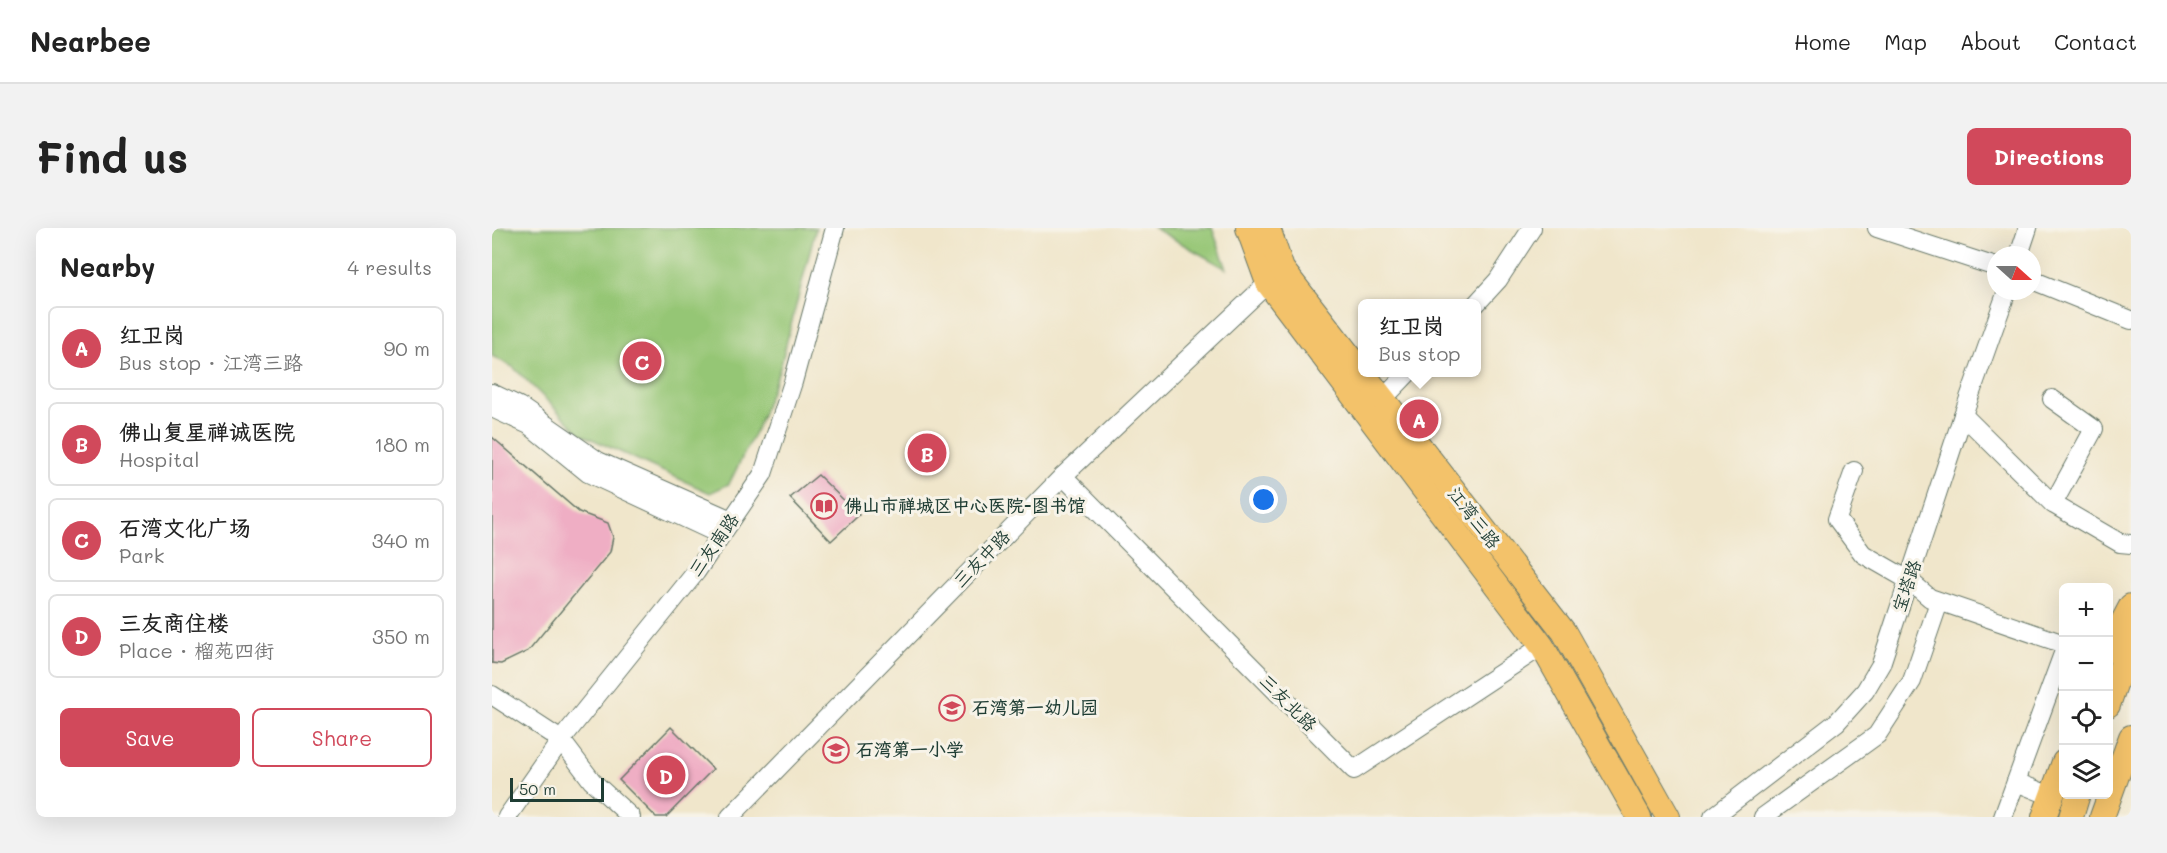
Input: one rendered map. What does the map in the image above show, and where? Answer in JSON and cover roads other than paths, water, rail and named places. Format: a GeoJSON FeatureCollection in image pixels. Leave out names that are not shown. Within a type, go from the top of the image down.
{"type":"FeatureCollection","features":[{"type":"Feature","properties":{"kind":"main road","name":"江湾三路"},"geometry":{"type":"LineString","coordinates":[[1248,228],[1268,283],[1542,646],[1639,817]]}},
{"type":"Feature","properties":{"kind":"main road","name":"江湾三路"},"geometry":{"type":"LineString","coordinates":[[1268,228],[1282,269],[1358,369]]}},
{"type":"Feature","properties":{"kind":"main road","name":"江湾三路"},"geometry":{"type":"LineString","coordinates":[[1364,377],[1564,632],[1668,817]]}},
{"type":"Feature","properties":{"kind":"main road"},"geometry":{"type":"LineString","coordinates":[[2113,642],[2131,606]]}},
{"type":"Feature","properties":{"kind":"main road"},"geometry":{"type":"LineString","coordinates":[[2113,693],[2131,638]]}},
{"type":"Feature","properties":{"kind":"main road"},"geometry":{"type":"LineString","coordinates":[[2102,817],[2131,737]]}},
{"type":"Feature","properties":{"kind":"main road"},"geometry":{"type":"LineString","coordinates":[[2048,807],[2059,776]]}},
{"type":"Feature","properties":{"kind":"main road"},"geometry":{"type":"LineString","coordinates":[[2071,817],[2078,799]]}},
{"type":"Feature","properties":{"kind":"street","name":"三友南路"},"geometry":{"type":"LineString","coordinates":[[507,817],[561,740],[696,572],[763,474],[793,382],[835,228]]}},
{"type":"Feature","properties":{"kind":"street"},"geometry":{"type":"LineString","coordinates":[[1480,299],[1498,280],[1533,228]]}},
{"type":"Feature","properties":{"kind":"street"},"geometry":{"type":"LineString","coordinates":[[1877,228],[1987,264]]}},
{"type":"Feature","properties":{"kind":"street"},"geometry":{"type":"LineString","coordinates":[[2022,246],[2028,228]]}},
{"type":"Feature","properties":{"kind":"street","name":"三友中路"},"geometry":{"type":"LineString","coordinates":[[730,817],[1063,476],[1268,283]]}},
{"type":"Feature","properties":{"kind":"street"},"geometry":{"type":"LineString","coordinates":[[2041,284],[2131,320]]}},
{"type":"Feature","properties":{"kind":"street","name":"宝塔路"},"geometry":{"type":"LineString","coordinates":[[1713,817],[1837,722],[1865,691],[1881,664],[1963,415],[2004,300]]}},
{"type":"Feature","properties":{"kind":"street"},"geometry":{"type":"LineString","coordinates":[[1382,400],[1404,377]]}},
{"type":"Feature","properties":{"kind":"street"},"geometry":{"type":"LineString","coordinates":[[492,393],[519,406],[598,461],[726,527]]}},
{"type":"Feature","properties":{"kind":"street"},"geometry":{"type":"LineString","coordinates":[[2052,399],[2094,429],[2053,504]]}},
{"type":"Feature","properties":{"kind":"street"},"geometry":{"type":"LineString","coordinates":[[492,408],[529,425],[588,473],[726,527]]}},
{"type":"Feature","properties":{"kind":"street"},"geometry":{"type":"LineString","coordinates":[[1963,415],[2053,504],[2120,543],[2131,544]]}},
{"type":"Feature","properties":{"kind":"street"},"geometry":{"type":"LineString","coordinates":[[1854,471],[1837,519],[1863,554],[1910,581],[1930,598],[2059,642]]}},
{"type":"Feature","properties":{"kind":"street","name":"三友北路"},"geometry":{"type":"LineString","coordinates":[[1063,476],[1354,770],[1542,646]]}},
{"type":"Feature","properties":{"kind":"street"},"geometry":{"type":"LineString","coordinates":[[1763,817],[1877,735],[1911,681],[1939,602]]}},
{"type":"Feature","properties":{"kind":"street"},"geometry":{"type":"LineString","coordinates":[[2003,817],[2059,665]]}},
{"type":"Feature","properties":{"kind":"street"},"geometry":{"type":"LineString","coordinates":[[1865,691],[1893,709]]}},
{"type":"Feature","properties":{"kind":"street"},"geometry":{"type":"LineString","coordinates":[[492,695],[561,740],[592,781],[631,817]]}},
{"type":"Feature","properties":{"kind":"street"},"geometry":{"type":"LineString","coordinates":[[2016,782],[2048,807]]}},
{"type":"Feature","properties":{"kind":"place","name":"石湾文化广场"},"geometry":{"type":"Point","coordinates":[642,361]}},
{"type":"Feature","properties":{"kind":"place","name":"红卫岗"},"geometry":{"type":"Point","coordinates":[1419,419]}},
{"type":"Feature","properties":{"kind":"place","name":"佛山复星禅诚医院"},"geometry":{"type":"Point","coordinates":[927,453]}},
{"type":"Feature","properties":{"kind":"place","name":"佛山市禅城区中心医院-图书馆"},"geometry":{"type":"Point","coordinates":[824,506]}},
{"type":"Feature","properties":{"kind":"place","name":"石湾第一幼儿园"},"geometry":{"type":"Point","coordinates":[952,708]}},
{"type":"Feature","properties":{"kind":"place","name":"石湾第一小学"},"geometry":{"type":"Point","coordinates":[836,750]}},
{"type":"Feature","properties":{"kind":"place","name":"三友商住楼"},"geometry":{"type":"Point","coordinates":[666,775]}}]}
